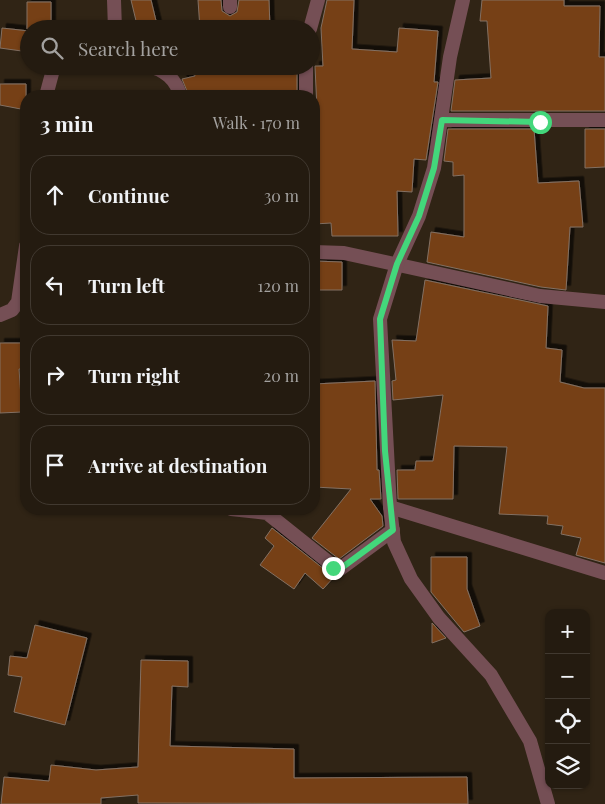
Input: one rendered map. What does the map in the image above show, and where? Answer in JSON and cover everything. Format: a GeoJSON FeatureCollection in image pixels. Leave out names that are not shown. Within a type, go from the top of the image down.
{"type":"FeatureCollection","features":[{"type":"Feature","properties":{"kind":"street"},"geometry":{"type":"LineString","coordinates":[[114,0],[115,20]]}},
{"type":"Feature","properties":{"kind":"street"},"geometry":{"type":"LineString","coordinates":[[312,20],[318,0]]}},
{"type":"Feature","properties":{"kind":"street"},"geometry":{"type":"LineString","coordinates":[[463,0],[450,57],[434,168],[419,216],[397,264],[380,319],[390,507],[394,542],[411,579],[439,618],[491,675],[530,741],[548,804]]}},
{"type":"Feature","properties":{"kind":"street"},"geometry":{"type":"LineString","coordinates":[[48,90],[52,75]]}},
{"type":"Feature","properties":{"kind":"street"},"geometry":{"type":"LineString","coordinates":[[166,75],[178,86],[179,90]]}},
{"type":"Feature","properties":{"kind":"street"},"geometry":{"type":"LineString","coordinates":[[306,75],[306,90]]}},
{"type":"Feature","properties":{"kind":"street"},"geometry":{"type":"LineString","coordinates":[[442,120],[605,120]]}},
{"type":"Feature","properties":{"kind":"street"},"geometry":{"type":"LineString","coordinates":[[320,252],[344,253],[540,296],[605,302]]}},
{"type":"Feature","properties":{"kind":"street"},"geometry":{"type":"LineString","coordinates":[[6,312],[20,294]]}},
{"type":"Feature","properties":{"kind":"street"},"geometry":{"type":"LineString","coordinates":[[6,312],[20,310]]}},
{"type":"Feature","properties":{"kind":"street"},"geometry":{"type":"LineString","coordinates":[[390,507],[605,573]]}},
{"type":"Feature","properties":{"kind":"street"},"geometry":{"type":"LineString","coordinates":[[270,515],[337,569],[340,569],[393,530]]}},
{"type":"Feature","properties":{"kind":"building"},"geometry":{"type":"Polygon","coordinates":[[[131,0],[151,0],[156,20],[136,20],[131,0]]]}},
{"type":"Feature","properties":{"kind":"building"},"geometry":{"type":"Polygon","coordinates":[[[198,0],[221,0],[222,11],[230,16],[237,12],[239,0],[269,0],[270,20],[199,20],[198,0]]]}},
{"type":"Feature","properties":{"kind":"building"},"geometry":{"type":"Polygon","coordinates":[[[327,0],[354,0],[352,49],[397,52],[399,28],[438,31],[434,82],[438,82],[426,160],[414,159],[412,192],[397,191],[398,236],[332,236],[331,223],[320,224],[320,90],[316,90],[315,75],[320,75],[320,66],[323,66],[321,28],[327,0]]]}},
{"type":"Feature","properties":{"kind":"building"},"geometry":{"type":"Polygon","coordinates":[[[482,0],[564,0],[564,6],[600,6],[599,57],[605,57],[605,111],[451,111],[455,80],[491,78],[487,21],[480,21],[482,0]]]}},
{"type":"Feature","properties":{"kind":"building"},"geometry":{"type":"Polygon","coordinates":[[[27,2],[51,2],[51,20],[27,20],[27,2]]]}},
{"type":"Feature","properties":{"kind":"building"},"geometry":{"type":"Polygon","coordinates":[[[2,28],[20,30],[20,51],[0,48],[2,28]]]}},
{"type":"Feature","properties":{"kind":"building"},"geometry":{"type":"Polygon","coordinates":[[[297,75],[297,90],[187,90],[182,79],[195,76],[297,75]]]}},
{"type":"Feature","properties":{"kind":"building"},"geometry":{"type":"Polygon","coordinates":[[[0,84],[26,84],[26,90],[20,90],[20,109],[0,105],[0,84]]]}},
{"type":"Feature","properties":{"kind":"building"},"geometry":{"type":"Polygon","coordinates":[[[448,129],[534,129],[538,183],[579,181],[583,227],[570,227],[566,290],[541,287],[427,262],[431,232],[464,237],[464,175],[453,176],[453,162],[444,161],[448,129]]]}},
{"type":"Feature","properties":{"kind":"building"},"geometry":{"type":"Polygon","coordinates":[[[585,129],[605,129],[605,167],[585,168],[585,129]]]}},
{"type":"Feature","properties":{"kind":"building"},"geometry":{"type":"Polygon","coordinates":[[[320,261],[342,262],[342,290],[320,290],[320,261]]]}},
{"type":"Feature","properties":{"kind":"building"},"geometry":{"type":"Polygon","coordinates":[[[425,280],[548,306],[546,348],[562,350],[560,382],[584,388],[605,388],[605,563],[576,555],[581,538],[561,534],[563,526],[547,524],[548,516],[499,514],[507,447],[454,446],[453,499],[398,499],[397,470],[415,470],[416,461],[433,461],[443,395],[393,400],[392,381],[396,380],[392,340],[416,341],[425,280]]]}},
{"type":"Feature","properties":{"kind":"building"},"geometry":{"type":"Polygon","coordinates":[[[0,343],[20,343],[20,412],[0,413],[0,343]]]}},
{"type":"Feature","properties":{"kind":"building"},"geometry":{"type":"Polygon","coordinates":[[[375,381],[377,470],[379,470],[381,499],[370,499],[382,516],[383,526],[339,559],[312,538],[351,489],[320,487],[320,384],[375,381]]]}},
{"type":"Feature","properties":{"kind":"building"},"geometry":{"type":"Polygon","coordinates":[[[272,528],[334,577],[323,589],[305,573],[294,589],[260,565],[274,546],[265,538],[272,528]]]}},
{"type":"Feature","properties":{"kind":"building"},"geometry":{"type":"Polygon","coordinates":[[[431,557],[467,557],[467,589],[480,626],[464,632],[431,592],[431,557]]]}},
{"type":"Feature","properties":{"kind":"building"},"geometry":{"type":"Polygon","coordinates":[[[433,624],[446,638],[432,643],[433,624]]]}},
{"type":"Feature","properties":{"kind":"building"},"geometry":{"type":"Polygon","coordinates":[[[35,625],[87,638],[65,725],[14,712],[22,677],[8,675],[10,656],[27,658],[35,625]]]}},
{"type":"Feature","properties":{"kind":"building"},"geometry":{"type":"Polygon","coordinates":[[[141,660],[188,661],[188,687],[172,686],[170,746],[294,749],[294,778],[467,777],[468,804],[138,803],[138,795],[101,798],[101,804],[1,804],[4,777],[49,781],[51,765],[96,770],[138,767],[141,660]]]}},
{"type":"Feature","properties":{"kind":"route"},"geometry":{"type":"LineString","coordinates":[[333,568],[340,569],[393,530],[385,451],[380,319],[397,264],[419,216],[434,168],[442,120],[540,122]]}}]}
